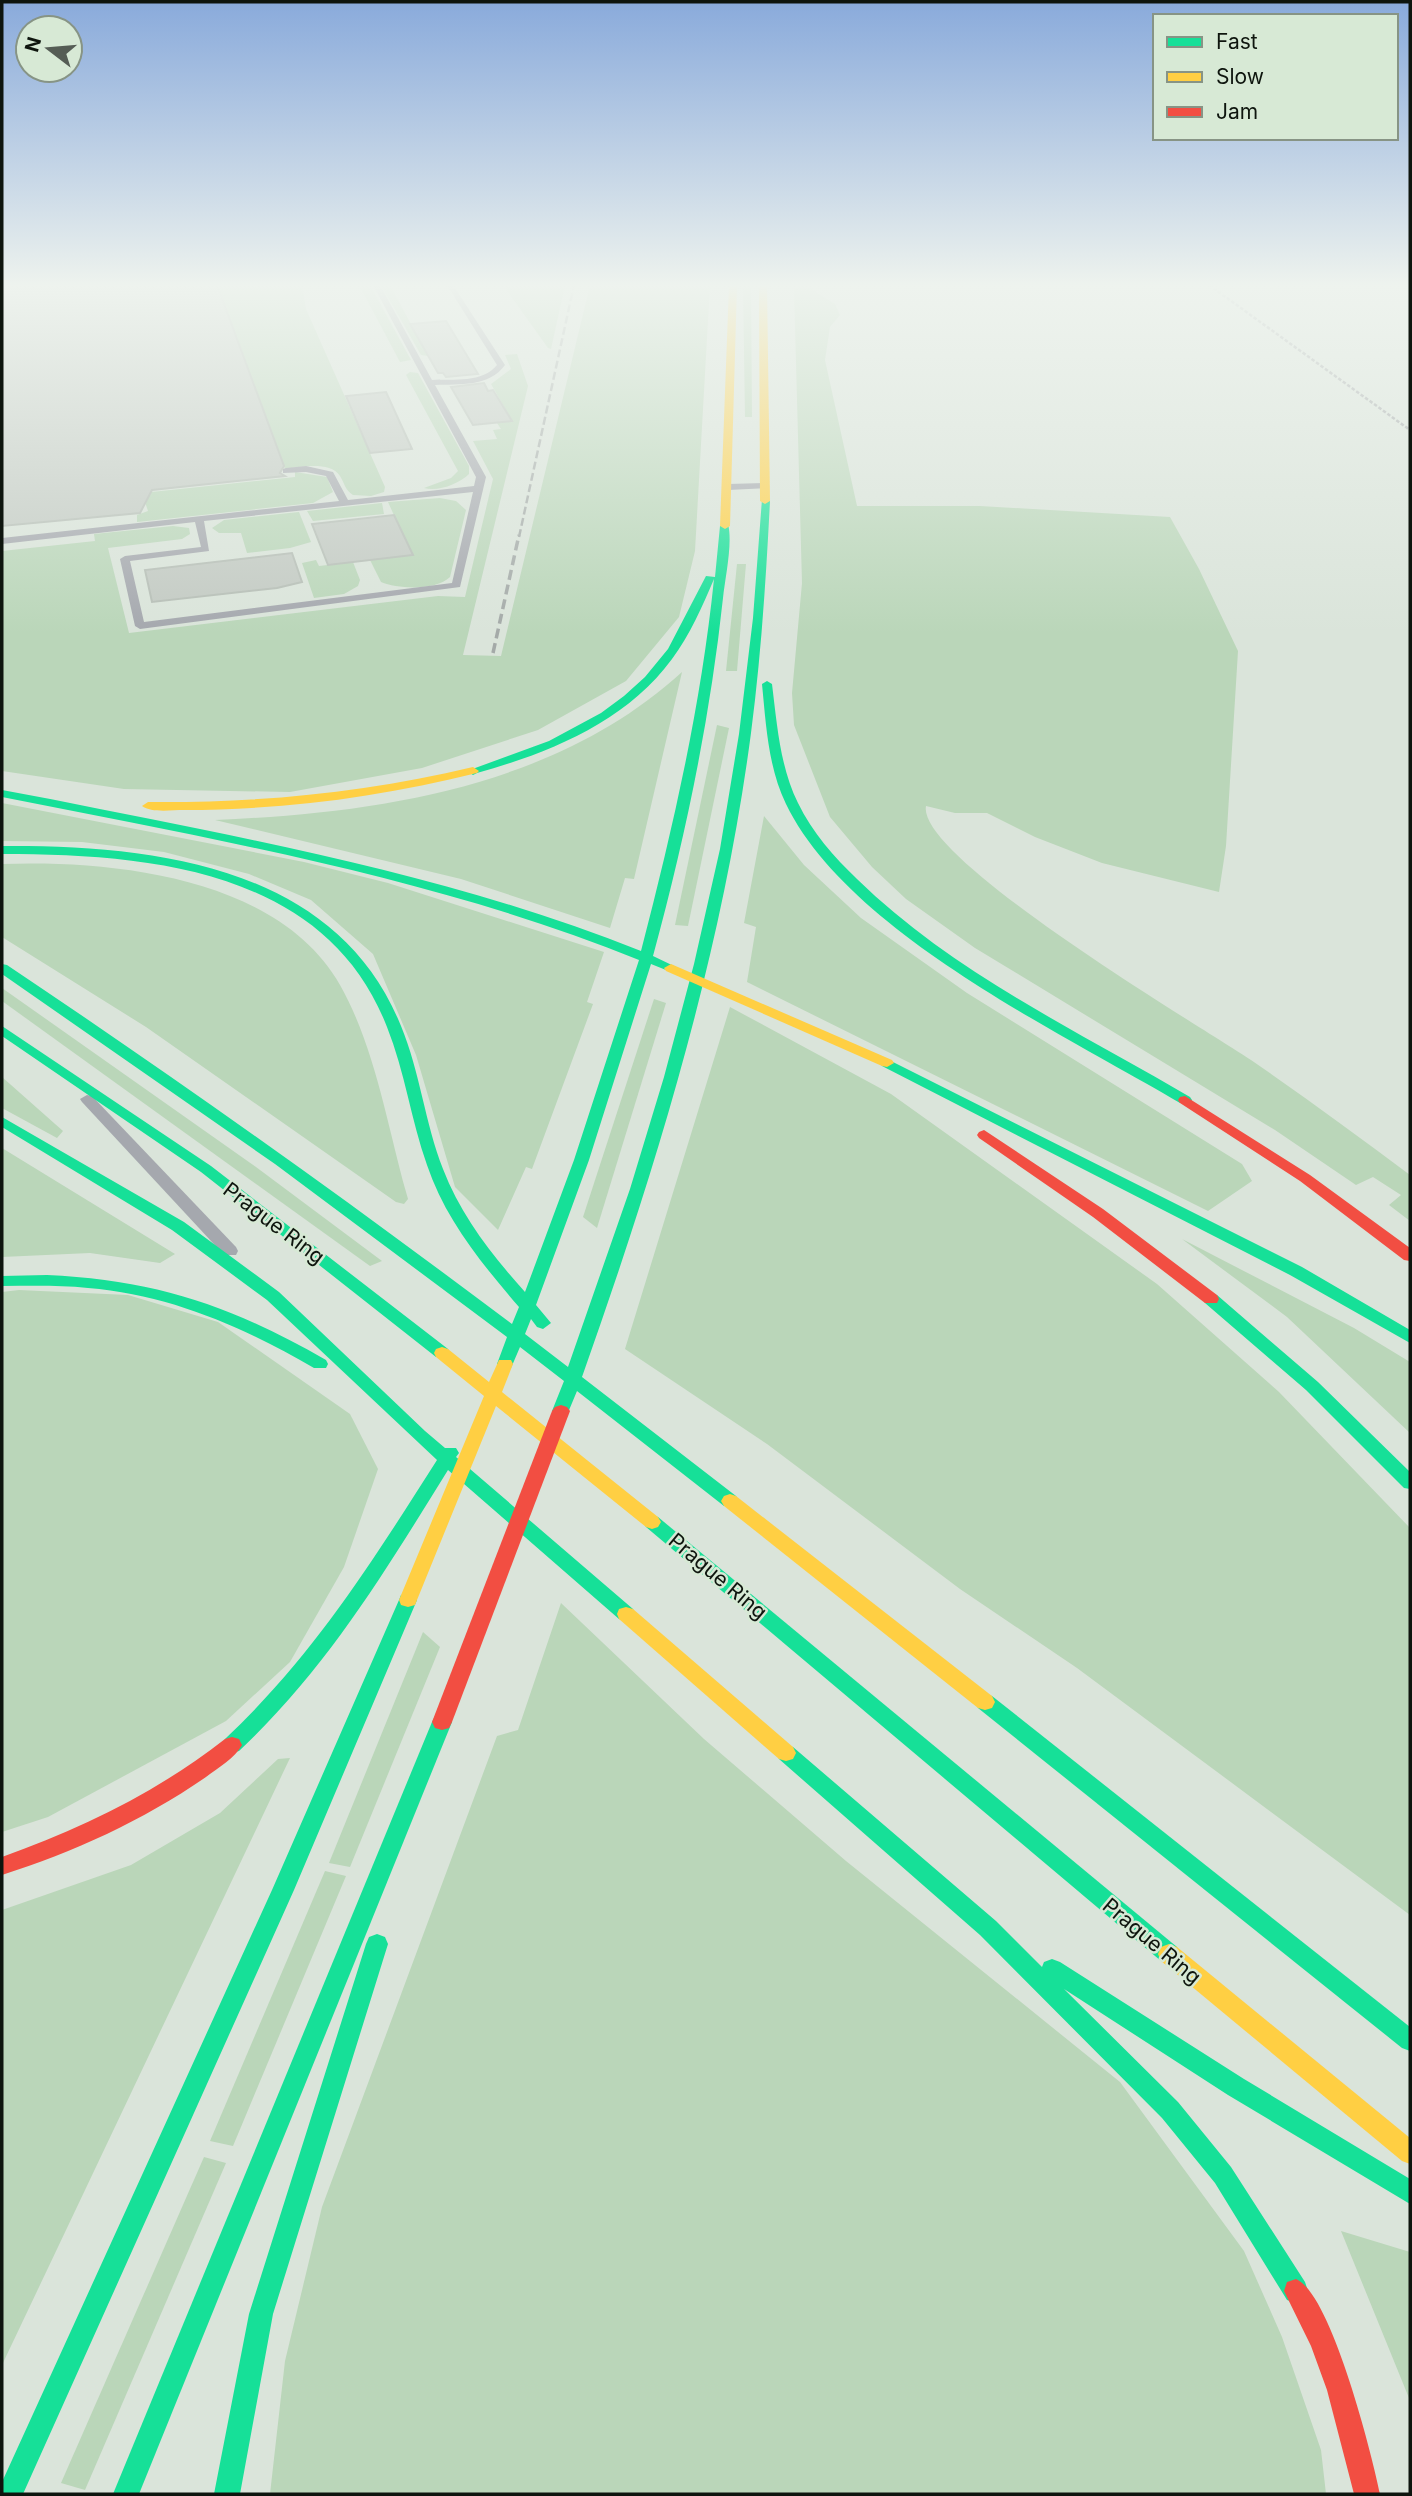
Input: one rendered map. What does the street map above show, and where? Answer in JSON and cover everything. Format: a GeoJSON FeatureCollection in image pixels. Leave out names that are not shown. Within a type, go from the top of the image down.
{"type":"FeatureCollection","features":[{"type":"Feature","properties":{"kind":"highway"},"geometry":{"type":"LineString","coordinates":[[10,2494],[310,1833],[507,1362],[567,1206],[637,992],[656,921],[701,721],[724,544],[733,401]]}},
{"type":"Feature","properties":{"kind":"highway"},"geometry":{"type":"LineString","coordinates":[[126,2494],[466,1663],[618,1243],[688,1013],[707,941],[740,781],[759,623],[766,486],[766,401]]}},
{"type":"Feature","properties":{"kind":"highway"},"geometry":{"type":"LineString","coordinates":[[2,791],[136,806],[255,807],[380,792],[496,762],[580,728],[611,709],[650,678],[684,634],[724,544]]}},
{"type":"Feature","properties":{"kind":"highway"},"geometry":{"type":"LineString","coordinates":[[759,623],[774,738],[790,797],[810,832],[859,887],[940,950],[1248,1140],[1410,1256]]}},
{"type":"Feature","properties":{"kind":"highway"},"geometry":{"type":"LineString","coordinates":[[2,791],[470,895],[629,949],[915,1076],[1296,1271],[1410,1337]]}},
{"type":"Feature","properties":{"kind":"highway"},"geometry":{"type":"LineString","coordinates":[[2,850],[107,852],[197,867],[278,896],[334,934],[363,966],[386,1006],[436,1168],[459,1218],[480,1250],[633,1424]]}},
{"type":"Feature","properties":{"kind":"highway"},"geometry":{"type":"LineString","coordinates":[[2,968],[242,1130],[370,1223],[633,1424],[1410,2041]]}},
{"type":"Feature","properties":{"kind":"highway"},"geometry":{"type":"LineString","coordinates":[[737,995],[950,1115]]}},
{"type":"Feature","properties":{"kind":"highway","name":"Prague Ring"},"geometry":{"type":"LineString","coordinates":[[2,1030],[55,1064],[184,1156],[394,1314],[670,1536],[1304,2068],[1410,2153]]}},
{"type":"Feature","properties":{"kind":"highway"},"geometry":{"type":"LineString","coordinates":[[2,1121],[178,1226],[273,1296],[419,1435],[988,1928],[1170,2110],[1223,2175],[1253,2218],[1302,2300],[1321,2342],[1352,2426],[1367,2494]]}},
{"type":"Feature","properties":{"kind":"highway"},"geometry":{"type":"LineString","coordinates":[[972,1128],[1094,1210],[1192,1284],[1283,1361],[1410,1483]]}},
{"type":"Feature","properties":{"kind":"highway"},"geometry":{"type":"LineString","coordinates":[[2,1281],[94,1280],[149,1288],[201,1301],[298,1349],[419,1435]]}},
{"type":"Feature","properties":{"kind":"highway"},"geometry":{"type":"LineString","coordinates":[[2,1866],[42,1854],[117,1823],[160,1798],[254,1727],[305,1673],[372,1577],[507,1362]]}},
{"type":"Feature","properties":{"kind":"highway"},"geometry":{"type":"LineString","coordinates":[[403,1863],[466,1663]]}},
{"type":"Feature","properties":{"kind":"highway"},"geometry":{"type":"LineString","coordinates":[[988,1928],[1214,2073],[1410,2192]]}},
{"type":"Feature","properties":{"kind":"highway"},"geometry":{"type":"LineString","coordinates":[[227,2494],[261,2314],[382,1929]]}},
{"type":"Feature","properties":{"kind":"lane"},"geometry":{"type":"LineString","coordinates":[[199,520],[206,549],[125,559],[140,626],[450,588],[458,581],[481,477],[441,401]]}},
{"type":"Feature","properties":{"kind":"lane"},"geometry":{"type":"LineString","coordinates":[[286,471],[306,469],[330,474],[345,503]]}},
{"type":"Feature","properties":{"kind":"lane"},"geometry":{"type":"LineString","coordinates":[[728,487],[766,486]]}},
{"type":"Feature","properties":{"kind":"lane"},"geometry":{"type":"LineString","coordinates":[[2,541],[480,488]]}},
{"type":"Feature","properties":{"kind":"lane"},"geometry":{"type":"LineString","coordinates":[[55,1064],[273,1296]]}},
{"type":"Feature","properties":{"kind":"path"},"geometry":{"type":"LineString","coordinates":[[1370,401],[1410,430]]}},
{"type":"Feature","properties":{"kind":"green space"},"geometry":{"type":"Polygon","coordinates":[[[260,401],[347,401],[385,487],[384,492],[371,496],[353,495],[340,476],[329,468],[307,466],[285,469],[260,401]]]}},
{"type":"Feature","properties":{"kind":"green space"},"geometry":{"type":"Polygon","coordinates":[[[420,401],[434,401],[469,466],[469,474],[460,481],[436,489],[424,488],[451,478],[458,471],[420,401]]]}},
{"type":"Feature","properties":{"kind":"green space"},"geometry":{"type":"Polygon","coordinates":[[[501,401],[524,401],[463,655],[501,656],[562,401],[703,401],[695,551],[679,617],[626,681],[538,730],[422,768],[290,792],[124,789],[2,771],[2,551],[95,541],[94,534],[173,526],[189,528],[190,534],[182,539],[108,548],[129,633],[438,596],[465,597],[493,479],[473,441],[497,439],[493,430],[501,429],[497,423],[512,421],[501,401]]]}},
{"type":"Feature","properties":{"kind":"green space"},"geometry":{"type":"Polygon","coordinates":[[[745,401],[752,401],[752,417],[745,417],[745,401]]]}},
{"type":"Feature","properties":{"kind":"green space"},"geometry":{"type":"Polygon","coordinates":[[[797,401],[834,401],[857,506],[980,506],[1170,517],[1199,569],[1238,651],[1226,846],[1219,892],[1102,863],[1035,837],[987,813],[955,813],[926,806],[935,831],[966,863],[1012,901],[1124,979],[1251,1060],[1410,1175],[1410,1221],[1389,1205],[1401,1195],[1373,1177],[1356,1185],[1275,1130],[975,948],[906,899],[872,867],[830,817],[794,725],[792,693],[802,583],[797,401]]]}},
{"type":"Feature","properties":{"kind":"green space"},"geometry":{"type":"Polygon","coordinates":[[[295,472],[327,477],[333,492],[313,503],[137,522],[137,515],[148,511],[142,493],[295,477],[295,472]]]}},
{"type":"Feature","properties":{"kind":"green space"},"geometry":{"type":"Polygon","coordinates":[[[440,498],[456,501],[466,510],[450,577],[444,582],[426,587],[397,586],[381,582],[370,560],[412,555],[388,502],[440,498]]]}},
{"type":"Feature","properties":{"kind":"green space"},"geometry":{"type":"Polygon","coordinates":[[[382,503],[384,514],[313,521],[307,511],[382,503]]]}},
{"type":"Feature","properties":{"kind":"green space"},"geometry":{"type":"Polygon","coordinates":[[[299,512],[311,542],[290,548],[247,553],[241,533],[219,533],[212,528],[224,520],[299,512]]]}},
{"type":"Feature","properties":{"kind":"green space"},"geometry":{"type":"Polygon","coordinates":[[[316,560],[319,566],[353,562],[360,580],[358,586],[344,594],[314,598],[302,563],[316,560]]]}},
{"type":"Feature","properties":{"kind":"green space"},"geometry":{"type":"Polygon","coordinates":[[[737,564],[746,564],[737,671],[726,671],[737,564]]]}},
{"type":"Feature","properties":{"kind":"green space"},"geometry":{"type":"Polygon","coordinates":[[[682,672],[634,879],[625,878],[610,928],[461,879],[215,820],[339,810],[402,800],[463,786],[522,768],[579,743],[632,711],[682,672]]]}},
{"type":"Feature","properties":{"kind":"green space"},"geometry":{"type":"Polygon","coordinates":[[[717,725],[729,728],[688,926],[675,925],[717,725]]]}},
{"type":"Feature","properties":{"kind":"green space"},"geometry":{"type":"Polygon","coordinates":[[[2,803],[304,862],[388,883],[604,952],[587,1002],[593,1004],[532,1169],[526,1167],[498,1230],[455,1187],[416,1055],[373,954],[311,900],[249,874],[164,852],[82,842],[2,841],[2,803]]]}},
{"type":"Feature","properties":{"kind":"green space"},"geometry":{"type":"Polygon","coordinates":[[[764,816],[804,865],[861,918],[967,993],[1242,1164],[1252,1181],[1208,1211],[747,982],[756,927],[744,923],[764,816]]]}},
{"type":"Feature","properties":{"kind":"green space"},"geometry":{"type":"Polygon","coordinates":[[[2,864],[93,866],[142,872],[190,883],[236,898],[277,920],[313,949],[340,985],[362,1034],[379,1086],[408,1199],[404,1204],[396,1202],[146,1027],[2,937],[2,864]]]}},
{"type":"Feature","properties":{"kind":"green space"},"geometry":{"type":"Polygon","coordinates":[[[2,988],[256,1167],[382,1261],[370,1266],[2,1001],[2,988]]]}},
{"type":"Feature","properties":{"kind":"green space"},"geometry":{"type":"Polygon","coordinates":[[[654,999],[666,1003],[597,1228],[583,1217],[654,999]]]}},
{"type":"Feature","properties":{"kind":"green space"},"geometry":{"type":"Polygon","coordinates":[[[730,1007],[891,1094],[1157,1284],[1279,1392],[1410,1528],[1410,1915],[1077,1668],[960,1589],[767,1444],[625,1349],[730,1007]]]}},
{"type":"Feature","properties":{"kind":"green space"},"geometry":{"type":"Polygon","coordinates":[[[2,1077],[63,1131],[57,1138],[2,1108],[2,1077]]]}},
{"type":"Feature","properties":{"kind":"green space"},"geometry":{"type":"Polygon","coordinates":[[[2,1148],[175,1254],[160,1263],[90,1253],[2,1257],[2,1148]]]}},
{"type":"Feature","properties":{"kind":"green space"},"geometry":{"type":"Polygon","coordinates":[[[1182,1239],[1354,1328],[1410,1362],[1410,1433],[1287,1317],[1182,1239]]]}},
{"type":"Feature","properties":{"kind":"green space"},"geometry":{"type":"Polygon","coordinates":[[[19,1290],[128,1295],[218,1322],[350,1414],[378,1469],[344,1567],[290,1662],[226,1721],[48,1817],[2,1832],[2,1292],[19,1290]]]}},
{"type":"Feature","properties":{"kind":"green space"},"geometry":{"type":"Polygon","coordinates":[[[561,1603],[704,1739],[846,1861],[1120,2082],[1244,2251],[1282,2337],[1321,2450],[1326,2494],[270,2494],[285,2361],[322,2207],[497,1736],[518,1730],[561,1603]]]}},
{"type":"Feature","properties":{"kind":"green space"},"geometry":{"type":"Polygon","coordinates":[[[423,1632],[440,1647],[350,1867],[329,1863],[423,1632]]]}},
{"type":"Feature","properties":{"kind":"green space"},"geometry":{"type":"Polygon","coordinates":[[[290,1758],[2,2365],[2,1910],[131,1865],[220,1813],[278,1759],[290,1758]]]}},
{"type":"Feature","properties":{"kind":"green space"},"geometry":{"type":"Polygon","coordinates":[[[325,1871],[346,1876],[233,2146],[210,2141],[325,1871]]]}},
{"type":"Feature","properties":{"kind":"green space"},"geometry":{"type":"Polygon","coordinates":[[[204,2157],[226,2163],[85,2490],[61,2483],[204,2157]]]}},
{"type":"Feature","properties":{"kind":"green space"},"geometry":{"type":"Polygon","coordinates":[[[1341,2231],[1410,2252],[1410,2401],[1409,2398],[1341,2231]]]}},
{"type":"Feature","properties":{"kind":"building"},"geometry":{"type":"Polygon","coordinates":[[[2,401],[260,401],[284,466],[280,473],[285,476],[152,490],[140,513],[2,526],[2,401]]]}},
{"type":"Feature","properties":{"kind":"building"},"geometry":{"type":"Polygon","coordinates":[[[348,401],[390,401],[412,449],[370,453],[348,401]]]}},
{"type":"Feature","properties":{"kind":"building"},"geometry":{"type":"Polygon","coordinates":[[[459,401],[500,401],[512,421],[473,425],[459,401]]]}},
{"type":"Feature","properties":{"kind":"building"},"geometry":{"type":"Polygon","coordinates":[[[394,515],[413,555],[328,565],[312,524],[394,515]]]}},
{"type":"Feature","properties":{"kind":"building"},"geometry":{"type":"Polygon","coordinates":[[[292,553],[302,582],[277,588],[152,602],[145,570],[292,553]]]}},
{"type":"Feature","properties":{"kind":"railway"},"geometry":{"type":"LineString","coordinates":[[519,537],[549,401]]}},
{"type":"Feature","properties":{"kind":"railway"},"geometry":{"type":"LineString","coordinates":[[493,653],[519,535]]}},
{"type":"Feature","properties":{"kind":"traffic: fast"},"geometry":{"type":"LineString","coordinates":[[561,1411],[638,1189],[701,964],[726,849],[745,734],[758,618],[765,501]]}},
{"type":"Feature","properties":{"kind":"traffic: fast"},"geometry":{"type":"LineString","coordinates":[[505,1364],[582,1160],[647,953],[697,742],[714,635],[725,526]]}},
{"type":"Feature","properties":{"kind":"traffic: fast"},"geometry":{"type":"LineString","coordinates":[[473,771],[553,743],[579,730],[628,698],[649,680],[667,659],[710,578]]}},
{"type":"Feature","properties":{"kind":"traffic: fast"},"geometry":{"type":"LineString","coordinates":[[767,684],[776,752],[791,802],[833,862],[874,903],[975,977],[1185,1100]]}},
{"type":"Feature","properties":{"kind":"traffic: fast"},"geometry":{"type":"LineString","coordinates":[[2,793],[341,863],[426,884],[591,936],[671,968]]}},
{"type":"Feature","properties":{"kind":"traffic: fast"},"geometry":{"type":"LineString","coordinates":[[2,850],[112,853],[167,861],[220,874],[269,893],[314,921],[353,958],[385,1006],[401,1045],[428,1148],[455,1211],[496,1269],[543,1323]]}},
{"type":"Feature","properties":{"kind":"traffic: fast"},"geometry":{"type":"LineString","coordinates":[[2,968],[188,1095],[371,1227],[730,1501]]}},
{"type":"Feature","properties":{"kind":"traffic: fast"},"geometry":{"type":"LineString","coordinates":[[2,1030],[206,1169],[442,1353]]}},
{"type":"Feature","properties":{"kind":"traffic: fast"},"geometry":{"type":"LineString","coordinates":[[887,1063],[1296,1271],[1410,1337]]}},
{"type":"Feature","properties":{"kind":"traffic: fast"},"geometry":{"type":"LineString","coordinates":[[2,1121],[178,1226],[273,1296],[419,1435],[626,1614]]}},
{"type":"Feature","properties":{"kind":"traffic: fast"},"geometry":{"type":"LineString","coordinates":[[2,1281],[89,1282],[168,1296],[243,1323],[320,1364]]}},
{"type":"Feature","properties":{"kind":"traffic: fast"},"geometry":{"type":"LineString","coordinates":[[1211,1299],[1312,1386],[1410,1483]]}},
{"type":"Feature","properties":{"kind":"traffic: fast"},"geometry":{"type":"LineString","coordinates":[[232,1745],[266,1713],[325,1644],[377,1569],[450,1453]]}},
{"type":"Feature","properties":{"kind":"traffic: fast"},"geometry":{"type":"LineString","coordinates":[[652,1522],[1169,1954]]}},
{"type":"Feature","properties":{"kind":"traffic: fast"},"geometry":{"type":"LineString","coordinates":[[10,2494],[283,1890],[408,1600]]}},
{"type":"Feature","properties":{"kind":"traffic: fast"},"geometry":{"type":"LineString","coordinates":[[985,1702],[1410,2041]]}},
{"type":"Feature","properties":{"kind":"traffic: fast"},"geometry":{"type":"LineString","coordinates":[[126,2494],[442,1722]]}},
{"type":"Feature","properties":{"kind":"traffic: fast"},"geometry":{"type":"LineString","coordinates":[[786,1753],[988,1928],[1170,2110],[1223,2175],[1296,2291]]}},
{"type":"Feature","properties":{"kind":"traffic: fast"},"geometry":{"type":"LineString","coordinates":[[227,2494],[261,2314],[377,1944]]}},
{"type":"Feature","properties":{"kind":"traffic: fast"},"geometry":{"type":"LineString","coordinates":[[1052,1969],[1236,2087],[1410,2192]]}},
{"type":"Feature","properties":{"kind":"traffic: slow"},"geometry":{"type":"LineString","coordinates":[[725,526],[729,401]]}},
{"type":"Feature","properties":{"kind":"traffic: slow"},"geometry":{"type":"LineString","coordinates":[[764,401],[765,501]]}},
{"type":"Feature","properties":{"kind":"traffic: slow"},"geometry":{"type":"LineString","coordinates":[[148,806],[312,800],[393,789],[473,771]]}},
{"type":"Feature","properties":{"kind":"traffic: slow"},"geometry":{"type":"LineString","coordinates":[[671,968],[887,1063]]}},
{"type":"Feature","properties":{"kind":"traffic: slow"},"geometry":{"type":"LineString","coordinates":[[442,1353],[652,1522]]}},
{"type":"Feature","properties":{"kind":"traffic: slow"},"geometry":{"type":"LineString","coordinates":[[408,1600],[505,1364]]}},
{"type":"Feature","properties":{"kind":"traffic: slow"},"geometry":{"type":"LineString","coordinates":[[730,1501],[985,1702]]}},
{"type":"Feature","properties":{"kind":"traffic: slow"},"geometry":{"type":"LineString","coordinates":[[626,1614],[786,1753]]}},
{"type":"Feature","properties":{"kind":"traffic: slow"},"geometry":{"type":"LineString","coordinates":[[1169,1954],[1410,2153]]}},
{"type":"Feature","properties":{"kind":"traffic: jam"},"geometry":{"type":"LineString","coordinates":[[1185,1100],[1305,1178],[1410,1256]]}},
{"type":"Feature","properties":{"kind":"traffic: jam"},"geometry":{"type":"LineString","coordinates":[[984,1135],[1098,1213],[1211,1299]]}},
{"type":"Feature","properties":{"kind":"traffic: jam"},"geometry":{"type":"LineString","coordinates":[[442,1722],[561,1411]]}},
{"type":"Feature","properties":{"kind":"traffic: jam"},"geometry":{"type":"LineString","coordinates":[[2,1866],[64,1843],[152,1801],[232,1745]]}},
{"type":"Feature","properties":{"kind":"traffic: jam"},"geometry":{"type":"LineString","coordinates":[[1296,2291],[1331,2364],[1355,2442],[1367,2494]]}}]}
